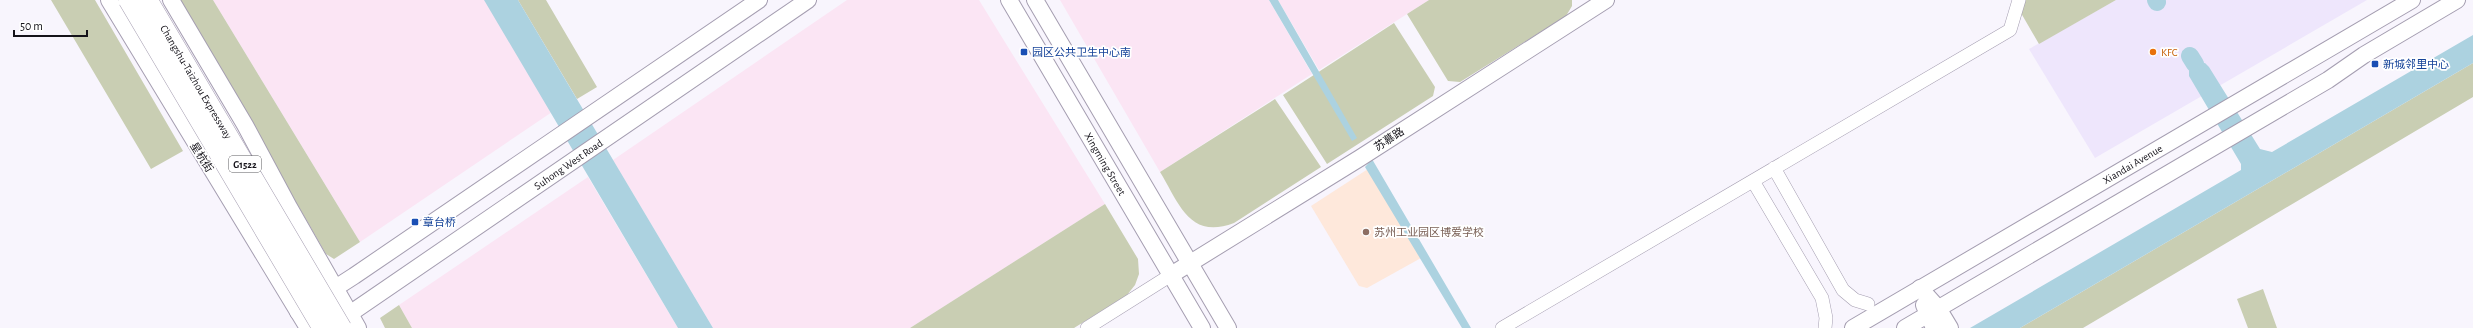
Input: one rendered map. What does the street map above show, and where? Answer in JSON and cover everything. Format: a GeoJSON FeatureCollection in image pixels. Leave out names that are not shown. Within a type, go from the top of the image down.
{"type":"FeatureCollection","features":[{"type":"Feature","properties":{"kind":"highway","name":"Changshu-Taizhou Expressway"},"geometry":{"type":"LineString","coordinates":[[128,0],[322,328]]}},
{"type":"Feature","properties":{"kind":"highway","name":"Changshu-Taizhou Expressway"},"geometry":{"type":"LineString","coordinates":[[148,0],[350,323]]}},
{"type":"Feature","properties":{"kind":"main road","name":"星杭街"},"geometry":{"type":"LineString","coordinates":[[109,0],[195,145],[308,328]]}},
{"type":"Feature","properties":{"kind":"main road"},"geometry":{"type":"LineString","coordinates":[[171,0],[242,120],[336,289],[350,323]]}},
{"type":"Feature","properties":{"kind":"main road"},"geometry":{"type":"LineString","coordinates":[[298,312],[336,289],[759,0]]}},
{"type":"Feature","properties":{"kind":"main road","name":"Suhong West Road"},"geometry":{"type":"LineString","coordinates":[[329,328],[350,323],[577,159],[808,0]]}},
{"type":"Feature","properties":{"kind":"main road","name":"Xingming Street"},"geometry":{"type":"LineString","coordinates":[[1009,0],[1202,328]]}},
{"type":"Feature","properties":{"kind":"main road","name":"Xingming Street"},"geometry":{"type":"LineString","coordinates":[[1035,0],[1228,328]]}},
{"type":"Feature","properties":{"kind":"main road","name":"苏慕路"},"geometry":{"type":"LineString","coordinates":[[1171,275],[1606,0]]}},
{"type":"Feature","properties":{"kind":"main road","name":"Xiandai Avenue"},"geometry":{"type":"LineString","coordinates":[[1853,328],[2412,0]]}},
{"type":"Feature","properties":{"kind":"main road"},"geometry":{"type":"LineString","coordinates":[[1905,328],[1933,317],[2457,0]]}},
{"type":"Feature","properties":{"kind":"main road"},"geometry":{"type":"LineString","coordinates":[[1920,288],[1933,317],[1950,328]]}},
{"type":"Feature","properties":{"kind":"street"},"geometry":{"type":"LineString","coordinates":[[1502,328],[2010,30],[2019,0]]}},
{"type":"Feature","properties":{"kind":"street"},"geometry":{"type":"LineString","coordinates":[[1774,168],[1843,290],[1856,300],[1868,304]]}},
{"type":"Feature","properties":{"kind":"street"},"geometry":{"type":"LineString","coordinates":[[1753,181],[1822,298],[1826,318],[1825,328]]}},
{"type":"Feature","properties":{"kind":"street"},"geometry":{"type":"LineString","coordinates":[[1087,328],[1171,275]]}},
{"type":"Feature","properties":{"kind":"shaded area"},"geometry":{"type":"Polygon","coordinates":[[[213,0],[491,0],[558,108],[360,242],[213,0]]]}},
{"type":"Feature","properties":{"kind":"shaded area"},"geometry":{"type":"Polygon","coordinates":[[[847,0],[979,0],[1105,204],[910,328],[713,328],[613,160],[847,0]]]}},
{"type":"Feature","properties":{"kind":"shaded area"},"geometry":{"type":"Polygon","coordinates":[[[1060,0],[1269,0],[1312,74],[1160,172],[1060,0]]]}},
{"type":"Feature","properties":{"kind":"shaded area"},"geometry":{"type":"Polygon","coordinates":[[[1278,0],[1429,0],[1319,70],[1278,0]]]}},
{"type":"Feature","properties":{"kind":"shaded area"},"geometry":{"type":"Polygon","coordinates":[[[2116,0],[2367,0],[2095,158],[2029,49],[2116,0]]]}},
{"type":"Feature","properties":{"kind":"shaded area","name":"苏州工业园区博爱学校"},"geometry":{"type":"Polygon","coordinates":[[[1368,169],[1421,258],[1367,288],[1359,286],[1311,206],[1368,169]]]}},
{"type":"Feature","properties":{"kind":"shaded area"},"geometry":{"type":"Polygon","coordinates":[[[588,177],[678,328],[412,328],[399,305],[588,177]]]}},
{"type":"Feature","properties":{"kind":"green space"},"geometry":{"type":"Polygon","coordinates":[[[51,0],[95,0],[183,151],[151,169],[51,0]]]}},
{"type":"Feature","properties":{"kind":"green space"},"geometry":{"type":"Polygon","coordinates":[[[179,0],[213,0],[360,242],[334,259],[326,254],[179,0]]]}},
{"type":"Feature","properties":{"kind":"green space"},"geometry":{"type":"Polygon","coordinates":[[[518,0],[546,0],[597,87],[577,99],[518,0]]]}},
{"type":"Feature","properties":{"kind":"green space"},"geometry":{"type":"Polygon","coordinates":[[[1429,0],[1572,0],[1572,6],[1566,16],[1460,82],[1448,81],[1407,14],[1429,0]]]}},
{"type":"Feature","properties":{"kind":"green space"},"geometry":{"type":"Polygon","coordinates":[[[2023,0],[2116,0],[2039,44],[2021,13],[2023,0]]]}},
{"type":"Feature","properties":{"kind":"green space"},"geometry":{"type":"Polygon","coordinates":[[[1394,23],[1435,87],[1433,96],[1327,164],[1283,95],[1394,23]]]}},
{"type":"Feature","properties":{"kind":"green space"},"geometry":{"type":"Polygon","coordinates":[[[2473,63],[2473,97],[2083,328],[2020,328],[2473,63]]]}},
{"type":"Feature","properties":{"kind":"green space"},"geometry":{"type":"Polygon","coordinates":[[[1275,99],[1321,167],[1234,223],[1219,227],[1206,227],[1196,223],[1187,216],[1160,172],[1275,99]]]}},
{"type":"Feature","properties":{"kind":"green space"},"geometry":{"type":"Polygon","coordinates":[[[1105,204],[1138,259],[1139,274],[1135,285],[1127,295],[1074,328],[910,328],[1105,204]]]}},
{"type":"Feature","properties":{"kind":"green space"},"geometry":{"type":"Polygon","coordinates":[[[2263,289],[2277,328],[2248,328],[2237,299],[2263,289]]]}},
{"type":"Feature","properties":{"kind":"green space"},"geometry":{"type":"Polygon","coordinates":[[[399,305],[412,328],[385,328],[380,318],[399,305]]]}},
{"type":"Feature","properties":{"kind":"water"},"geometry":{"type":"Polygon","coordinates":[[[484,0],[518,0],[713,328],[678,328],[484,0]]]}},
{"type":"Feature","properties":{"kind":"water"},"geometry":{"type":"Polygon","coordinates":[[[1269,0],[1278,0],[1357,138],[1352,141],[1269,0]]]}},
{"type":"Feature","properties":{"kind":"water"},"geometry":{"type":"Polygon","coordinates":[[[2473,35],[2473,63],[2020,328],[1970,328],[2241,170],[2241,164],[2189,76],[2189,70],[2195,64],[2205,63],[2209,67],[2260,149],[2272,152],[2473,35]]]}},
{"type":"Feature","properties":{"kind":"water"},"geometry":{"type":"Polygon","coordinates":[[[1372,159],[1471,328],[1462,328],[1365,167],[1372,159]]]}},
{"type":"Feature","properties":{"kind":"waterway"},"geometry":{"type":"LineString","coordinates":[[2190,56],[2195,64]]}},
{"type":"Feature","properties":{"kind":"place","name":"园区公共卫生中心南"},"geometry":{"type":"Point","coordinates":[1024,52]}},
{"type":"Feature","properties":{"kind":"place","name":"KFC"},"geometry":{"type":"Point","coordinates":[2153,52]}},
{"type":"Feature","properties":{"kind":"place","name":"新城邻里中心"},"geometry":{"type":"Point","coordinates":[2375,64]}},
{"type":"Feature","properties":{"kind":"place","name":"章台桥"},"geometry":{"type":"Point","coordinates":[415,222]}},
{"type":"Feature","properties":{"kind":"place","name":"苏州工业园区博爱学校"},"geometry":{"type":"Point","coordinates":[1366,232]}}]}
